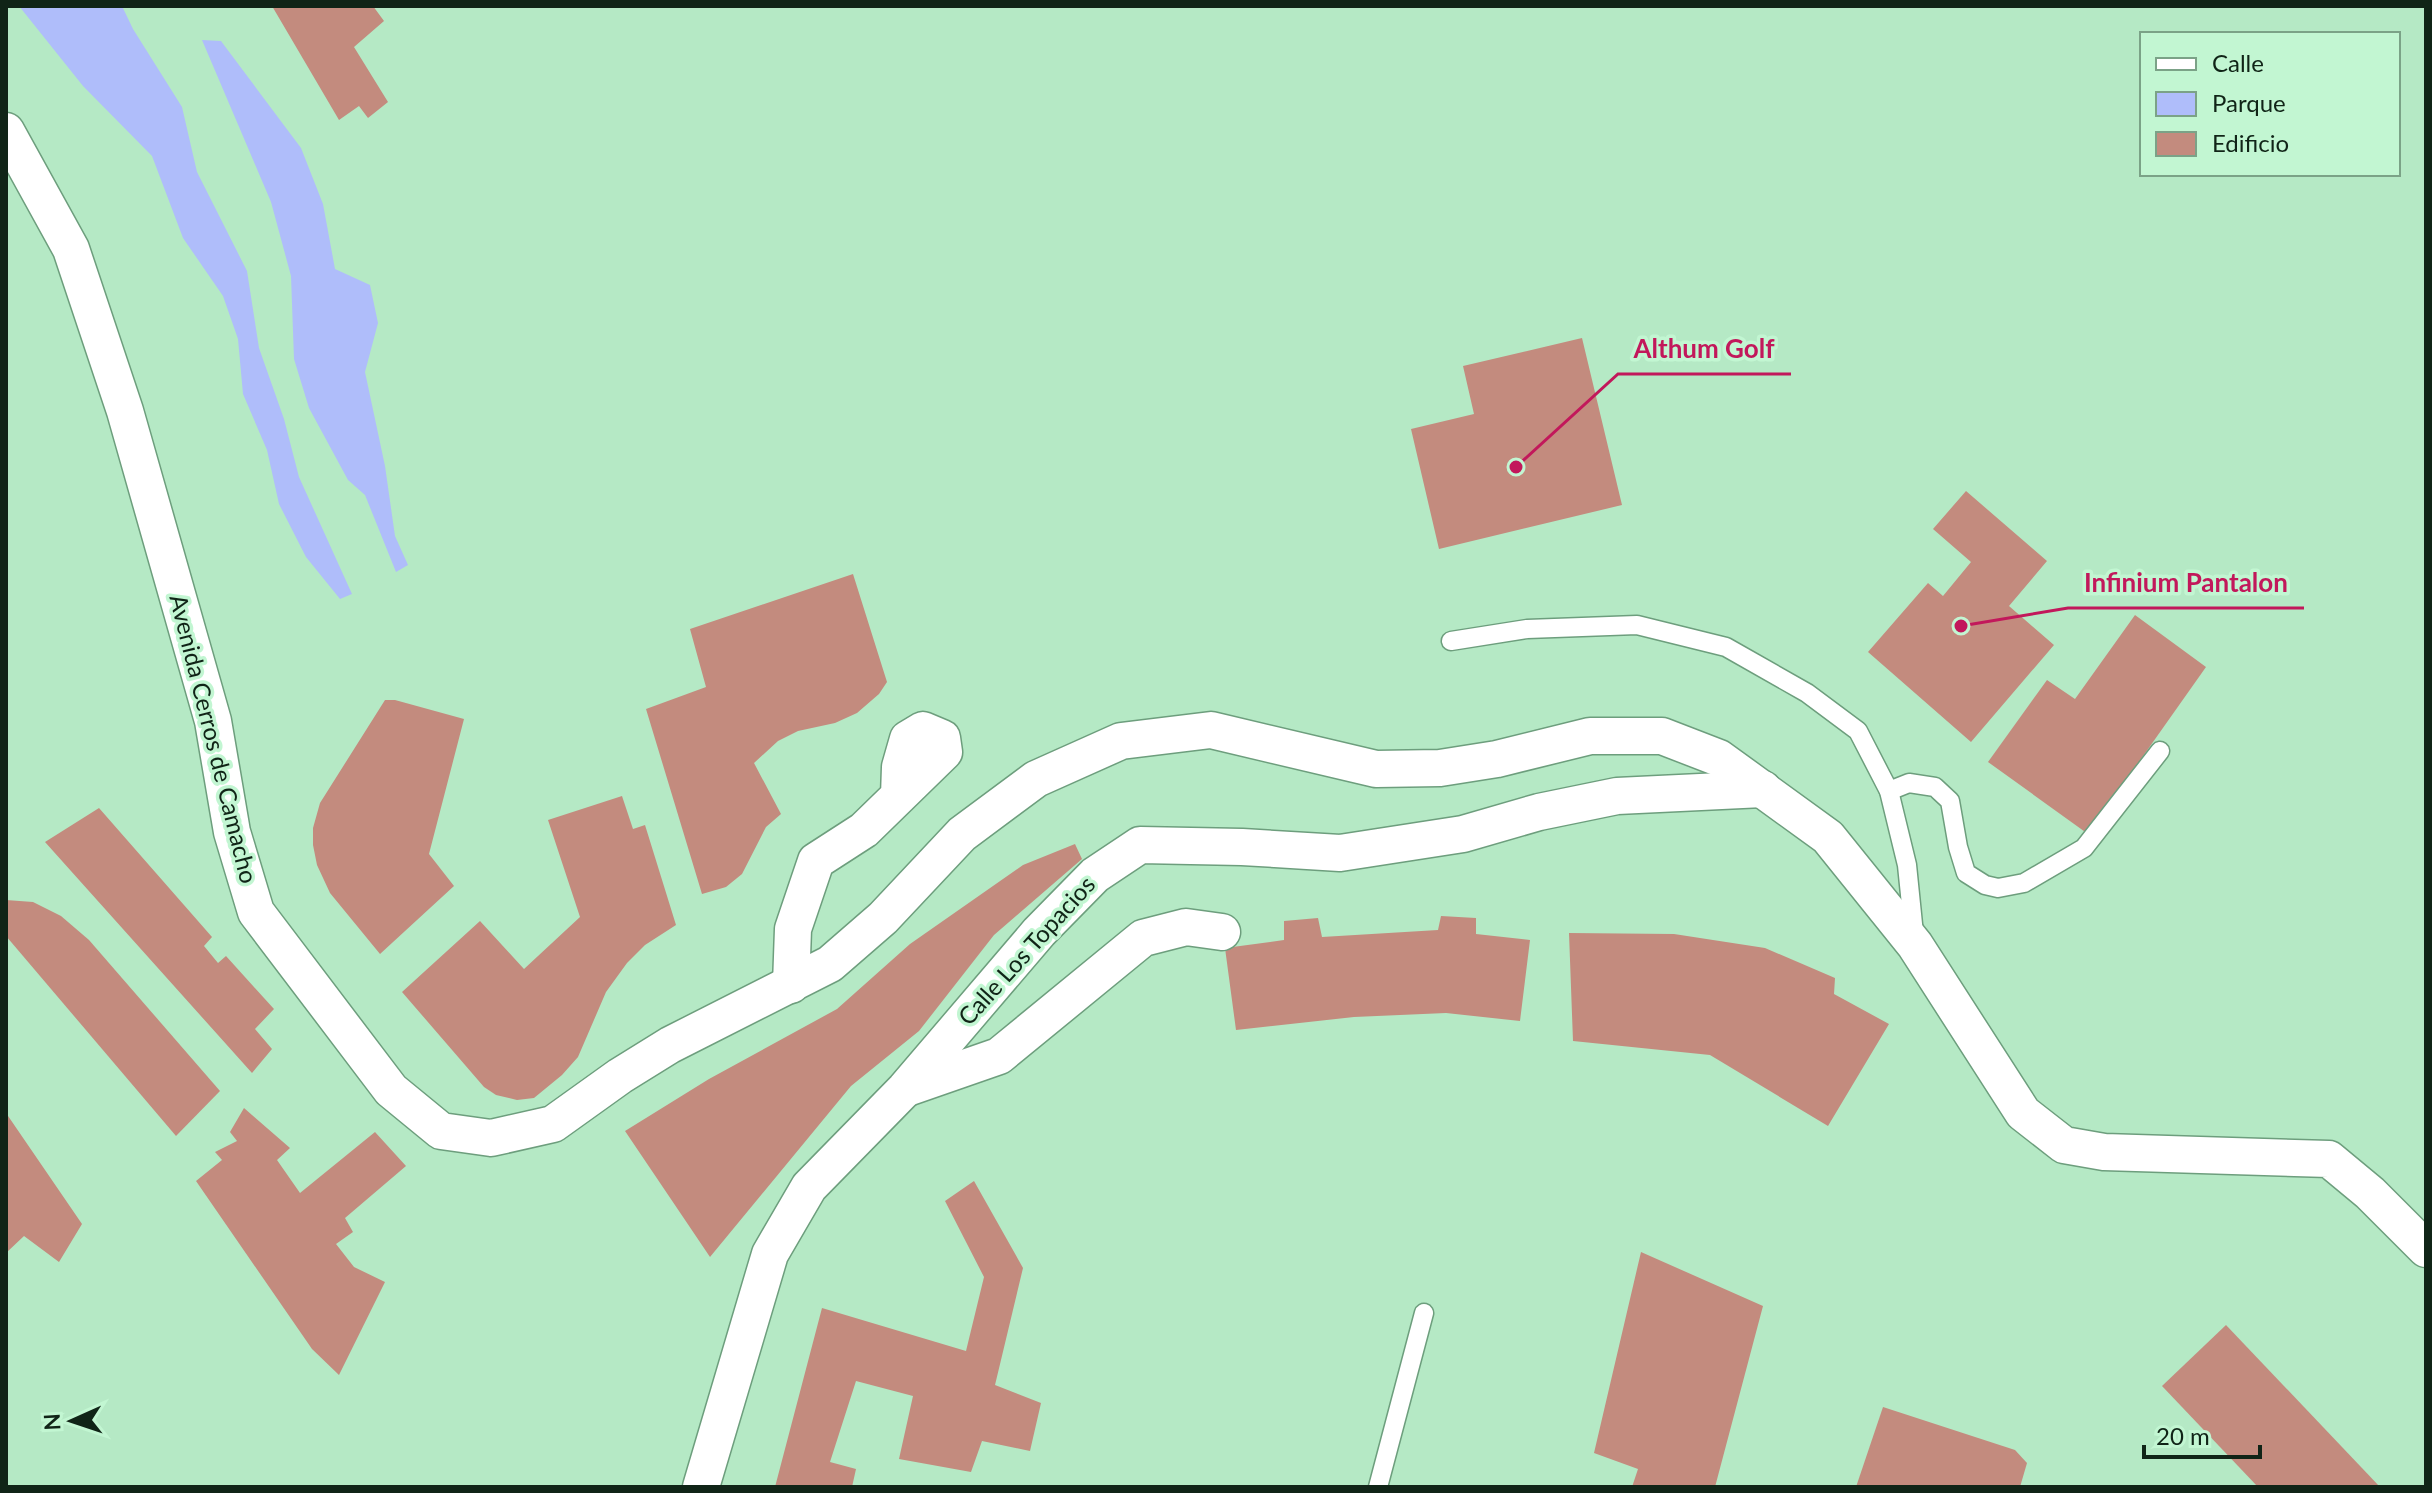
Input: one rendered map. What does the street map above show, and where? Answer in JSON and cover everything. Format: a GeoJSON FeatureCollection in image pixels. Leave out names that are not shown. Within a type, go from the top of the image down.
{"type":"FeatureCollection","features":[{"type":"Feature","properties":{"kind":"street","name":"Avenida Cerros de Camacho"},"geometry":{"type":"LineString","coordinates":[[6,131],[71,249],[125,411],[213,721],[232,832],[256,912],[391,1090],[441,1131],[491,1138],[553,1124],[670,1045],[830,964],[883,918],[962,834],[1036,779],[1121,741],[1211,730],[1376,769],[1427,769],[1497,759],[1590,736],[1662,736],[1719,758],[1828,837],[1915,945],[2023,1113],[2064,1145],[2104,1152],[2329,1159],[2370,1193],[2426,1249]]}},
{"type":"Feature","properties":{"kind":"street","name":"Calle Los Topacios"},"geometry":{"type":"LineString","coordinates":[[701,1487],[770,1254],[809,1187],[905,1089],[1039,932],[1095,875],[1140,845],[1340,853],[1463,834],[1539,812],[1617,796],[1763,789]]}},
{"type":"Feature","properties":{"kind":"street"},"geometry":{"type":"LineString","coordinates":[[791,985],[793,929],[816,861],[864,830],[899,796]]}},
{"type":"Feature","properties":{"kind":"street"},"geometry":{"type":"LineString","coordinates":[[905,1089],[999,1056],[1143,938],[1186,927],[1222,932]]}},
{"type":"Feature","properties":{"kind":"lane"},"geometry":{"type":"LineString","coordinates":[[1451,641],[1527,629],[1637,625],[1726,647],[1807,693],[1858,731],[1889,791],[1907,865],[1915,945]]}},
{"type":"Feature","properties":{"kind":"lane"},"geometry":{"type":"LineString","coordinates":[[1889,791],[1909,783],[1935,787],[1950,801],[1966,873],[1985,885],[1998,888],[2024,883],[2084,848],[2160,751]]}},
{"type":"Feature","properties":{"kind":"lane"},"geometry":{"type":"LineString","coordinates":[[1378,1487],[1424,1313]]}},
{"type":"Feature","properties":{"kind":"green space"},"geometry":{"type":"Polygon","coordinates":[[[19,6],[122,6],[182,107],[197,172],[247,271],[259,348],[284,419],[299,477],[352,594],[340,599],[306,557],[279,504],[267,450],[243,394],[238,339],[223,296],[183,238],[152,156],[83,86],[19,6]]]}},
{"type":"Feature","properties":{"kind":"green space"},"geometry":{"type":"Polygon","coordinates":[[[202,40],[221,41],[301,148],[323,204],[335,269],[370,285],[378,323],[365,372],[385,466],[395,536],[408,565],[396,572],[365,495],[348,480],[309,408],[294,359],[291,276],[271,202],[202,40]]]}},
{"type":"Feature","properties":{"kind":"building"},"geometry":{"type":"Polygon","coordinates":[[[272,6],[373,6],[384,21],[354,47],[388,102],[368,118],[359,106],[339,120],[272,6]]]}},
{"type":"Feature","properties":{"kind":"building"},"geometry":{"type":"Polygon","coordinates":[[[1582,338],[1622,505],[1439,549],[1411,429],[1474,414],[1463,366],[1582,338]]]}},
{"type":"Feature","properties":{"kind":"building"},"geometry":{"type":"Polygon","coordinates":[[[1966,491],[2047,561],[2009,606],[2054,645],[1971,742],[1868,652],[1928,583],[1943,596],[1971,562],[1933,529],[1966,491]]]}},
{"type":"Feature","properties":{"kind":"building"},"geometry":{"type":"Polygon","coordinates":[[[853,574],[887,682],[879,694],[857,713],[835,723],[798,731],[778,741],[754,763],[781,814],[766,827],[742,874],[726,887],[702,894],[646,709],[706,687],[690,629],[853,574]]]}},
{"type":"Feature","properties":{"kind":"building"},"geometry":{"type":"Polygon","coordinates":[[[2135,615],[2206,667],[2088,834],[1988,762],[2047,680],[2075,699],[2135,615]]]}},
{"type":"Feature","properties":{"kind":"building"},"geometry":{"type":"Polygon","coordinates":[[[385,700],[464,719],[429,854],[454,886],[380,954],[330,893],[317,865],[313,828],[320,803],[385,700]]]}},
{"type":"Feature","properties":{"kind":"building"},"geometry":{"type":"Polygon","coordinates":[[[622,796],[633,829],[645,825],[676,925],[645,945],[627,963],[606,992],[578,1057],[562,1075],[534,1098],[517,1100],[496,1095],[484,1087],[402,992],[480,921],[524,969],[580,917],[548,820],[622,796]]]}},
{"type":"Feature","properties":{"kind":"building"},"geometry":{"type":"Polygon","coordinates":[[[99,808],[212,937],[204,946],[218,963],[226,956],[274,1009],[255,1029],[272,1049],[252,1073],[45,842],[99,808]]]}},
{"type":"Feature","properties":{"kind":"building"},"geometry":{"type":"Polygon","coordinates":[[[1075,844],[1082,859],[994,935],[919,1031],[851,1086],[710,1257],[625,1131],[709,1079],[837,1009],[910,944],[1023,865],[1075,844]]]}},
{"type":"Feature","properties":{"kind":"building"},"geometry":{"type":"Polygon","coordinates":[[[6,900],[33,902],[61,916],[89,940],[220,1091],[176,1136],[6,936],[6,900]]]}},
{"type":"Feature","properties":{"kind":"building"},"geometry":{"type":"Polygon","coordinates":[[[1441,916],[1476,918],[1476,934],[1530,940],[1520,1021],[1446,1013],[1354,1017],[1236,1030],[1225,948],[1284,940],[1284,921],[1318,918],[1322,937],[1438,930],[1441,916]]]}},
{"type":"Feature","properties":{"kind":"building"},"geometry":{"type":"Polygon","coordinates":[[[1569,933],[1674,934],[1765,948],[1835,978],[1834,994],[1889,1024],[1828,1126],[1710,1055],[1573,1041],[1569,933]]]}},
{"type":"Feature","properties":{"kind":"building"},"geometry":{"type":"Polygon","coordinates":[[[244,1108],[290,1148],[277,1160],[300,1193],[375,1132],[406,1166],[345,1218],[353,1232],[336,1244],[354,1267],[385,1282],[339,1375],[312,1349],[196,1181],[222,1160],[215,1152],[237,1141],[230,1132],[244,1108]]]}},
{"type":"Feature","properties":{"kind":"building"},"geometry":{"type":"Polygon","coordinates":[[[6,1113],[82,1224],[59,1262],[24,1236],[6,1253],[6,1113]]]}},
{"type":"Feature","properties":{"kind":"building"},"geometry":{"type":"Polygon","coordinates":[[[974,1181],[1023,1268],[995,1385],[1041,1403],[1030,1451],[982,1441],[971,1472],[899,1459],[913,1396],[856,1381],[830,1462],[856,1469],[852,1487],[775,1487],[822,1308],[966,1351],[984,1277],[945,1201],[974,1181]]]}},
{"type":"Feature","properties":{"kind":"building"},"geometry":{"type":"Polygon","coordinates":[[[1641,1252],[1763,1306],[1715,1487],[1632,1487],[1638,1469],[1594,1453],[1641,1252]]]}},
{"type":"Feature","properties":{"kind":"building"},"geometry":{"type":"Polygon","coordinates":[[[2226,1325],[2380,1487],[2258,1487],[2162,1386],[2226,1325]]]}},
{"type":"Feature","properties":{"kind":"building"},"geometry":{"type":"Polygon","coordinates":[[[1883,1407],[2015,1450],[2027,1463],[2020,1487],[1856,1487],[1883,1407]]]}},
{"type":"Feature","properties":{"kind":"place","name":"Althum Golf"},"geometry":{"type":"Point","coordinates":[1516,467]}},
{"type":"Feature","properties":{"kind":"place","name":"Infinium Pantalon"},"geometry":{"type":"Point","coordinates":[1961,626]}}]}
